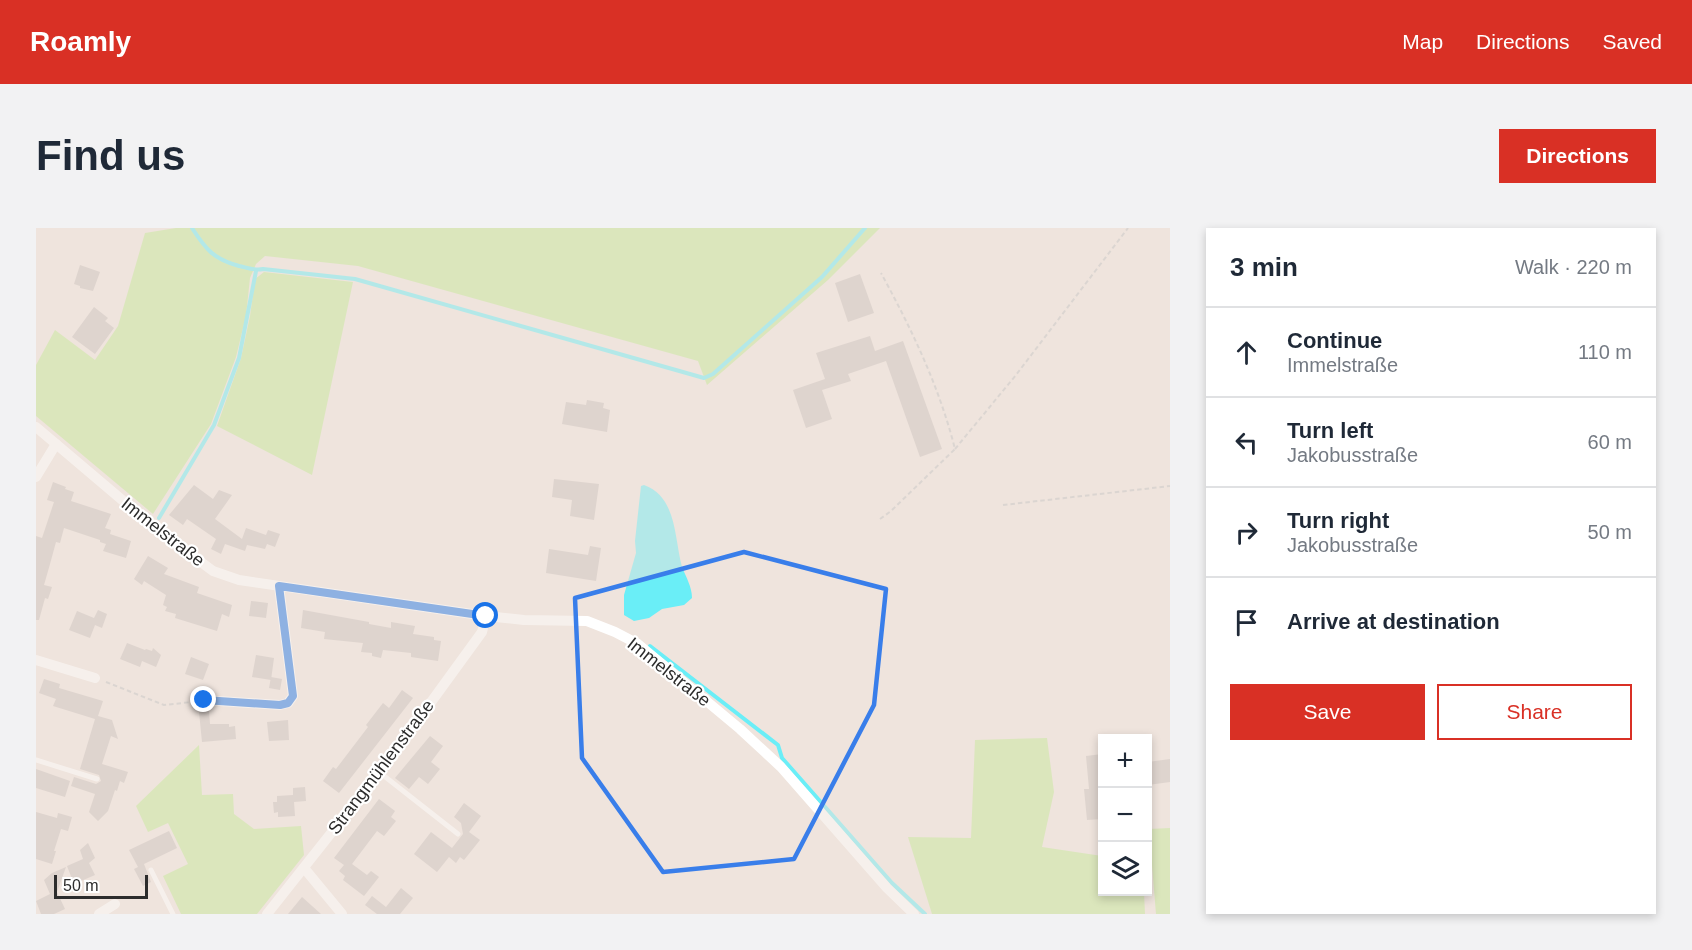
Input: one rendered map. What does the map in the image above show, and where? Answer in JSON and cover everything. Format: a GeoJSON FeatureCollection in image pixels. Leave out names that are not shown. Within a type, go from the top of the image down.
{"type":"FeatureCollection","features":[{"type":"Feature","properties":{"kind":"street","name":"Immelstraße"},"geometry":{"type":"LineString","coordinates":[[36,427],[154,527],[213,572],[239,580],[486,616],[524,620],[587,621],[615,632],[638,645],[740,729],[781,767],[887,888],[914,914]]}},
{"type":"Feature","properties":{"kind":"street"},"geometry":{"type":"LineString","coordinates":[[36,477],[56,444]]}},
{"type":"Feature","properties":{"kind":"street"},"geometry":{"type":"LineString","coordinates":[[204,700],[280,705],[288,703],[293,696],[279,586]]}},
{"type":"Feature","properties":{"kind":"street","name":"Strangmühlenstraße"},"geometry":{"type":"LineString","coordinates":[[267,914],[379,772],[482,632],[486,616]]}},
{"type":"Feature","properties":{"kind":"street"},"geometry":{"type":"LineString","coordinates":[[36,660],[95,678]]}},
{"type":"Feature","properties":{"kind":"street"},"geometry":{"type":"LineString","coordinates":[[304,868],[342,914]]}},
{"type":"Feature","properties":{"kind":"street"},"geometry":{"type":"LineString","coordinates":[[99,914],[115,904]]}},
{"type":"Feature","properties":{"kind":"lane"},"geometry":{"type":"LineString","coordinates":[[36,760],[97,779]]}},
{"type":"Feature","properties":{"kind":"lane"},"geometry":{"type":"LineString","coordinates":[[379,772],[458,834]]}},
{"type":"Feature","properties":{"kind":"lane"},"geometry":{"type":"LineString","coordinates":[[151,870],[173,914]]}},
{"type":"Feature","properties":{"kind":"path"},"geometry":{"type":"LineString","coordinates":[[880,519],[891,512],[955,449],[1016,375],[1128,228]]}},
{"type":"Feature","properties":{"kind":"path"},"geometry":{"type":"LineString","coordinates":[[881,273],[912,330],[946,415],[955,449]]}},
{"type":"Feature","properties":{"kind":"path"},"geometry":{"type":"LineString","coordinates":[[1003,504],[1170,486]]}},
{"type":"Feature","properties":{"kind":"path"},"geometry":{"type":"LineString","coordinates":[[95,678],[164,705],[204,700]]}},
{"type":"Feature","properties":{"kind":"highlighted area"},"geometry":{"type":"Polygon","coordinates":[[[744,552],[886,589],[874,705],[794,859],[663,872],[582,758],[575,598],[744,552]]]}},
{"type":"Feature","properties":{"kind":"green space"},"geometry":{"type":"Polygon","coordinates":[[[176,228],[880,228],[828,280],[707,385],[698,361],[358,266],[265,256],[256,264],[250,278],[246,316],[236,357],[211,424],[153,514],[36,416],[36,365],[55,330],[95,360],[118,326],[145,233],[176,228]]]}},
{"type":"Feature","properties":{"kind":"green space"},"geometry":{"type":"Polygon","coordinates":[[[264,272],[353,282],[312,475],[217,426],[241,358],[255,279],[264,272]]]}},
{"type":"Feature","properties":{"kind":"green space"},"geometry":{"type":"Polygon","coordinates":[[[1047,738],[1054,792],[1042,847],[1098,855],[1098,896],[1144,896],[1145,914],[932,914],[908,837],[971,838],[975,740],[1047,738]]]}},
{"type":"Feature","properties":{"kind":"green space"},"geometry":{"type":"Polygon","coordinates":[[[199,745],[202,795],[233,794],[234,814],[254,829],[301,826],[304,855],[257,914],[181,914],[163,876],[188,864],[168,823],[148,832],[136,806],[199,745]]]}},
{"type":"Feature","properties":{"kind":"green space"},"geometry":{"type":"Polygon","coordinates":[[[1170,828],[1170,914],[1156,914],[1152,829],[1170,828]]]}},
{"type":"Feature","properties":{"kind":"water"},"geometry":{"type":"Polygon","coordinates":[[[644,485],[655,491],[668,508],[692,598],[684,605],[662,609],[649,618],[634,621],[624,615],[624,595],[636,553],[635,541],[641,486],[644,485]]]}},
{"type":"Feature","properties":{"kind":"building"},"geometry":{"type":"Polygon","coordinates":[[[80,265],[100,272],[93,291],[74,284],[80,265]]]}},
{"type":"Feature","properties":{"kind":"building"},"geometry":{"type":"Polygon","coordinates":[[[860,274],[874,313],[848,322],[835,283],[860,274]]]}},
{"type":"Feature","properties":{"kind":"building"},"geometry":{"type":"Polygon","coordinates":[[[94,307],[108,318],[105,321],[114,328],[95,354],[72,337],[94,307]]]}},
{"type":"Feature","properties":{"kind":"building"},"geometry":{"type":"Polygon","coordinates":[[[870,336],[875,351],[903,341],[942,449],[920,457],[886,361],[848,374],[851,381],[822,390],[832,419],[806,428],[793,390],[825,379],[816,353],[870,336]]]}},
{"type":"Feature","properties":{"kind":"building"},"geometry":{"type":"Polygon","coordinates":[[[587,400],[604,403],[603,408],[610,410],[607,432],[562,424],[566,402],[586,405],[587,400]]]}},
{"type":"Feature","properties":{"kind":"building"},"geometry":{"type":"Polygon","coordinates":[[[554,479],[599,484],[594,520],[570,516],[572,500],[552,497],[554,479]]]}},
{"type":"Feature","properties":{"kind":"building"},"geometry":{"type":"Polygon","coordinates":[[[53,482],[74,492],[71,501],[111,514],[105,528],[111,530],[110,534],[131,541],[126,558],[103,551],[106,544],[100,540],[64,528],[60,543],[56,542],[44,585],[52,587],[48,599],[45,598],[39,620],[36,620],[36,536],[42,538],[54,502],[47,500],[53,482]]]}},
{"type":"Feature","properties":{"kind":"building"},"geometry":{"type":"Polygon","coordinates":[[[194,485],[213,499],[219,490],[232,495],[215,519],[242,539],[246,528],[266,535],[268,530],[280,534],[275,547],[267,544],[265,549],[247,545],[245,551],[225,544],[221,554],[211,549],[216,539],[187,519],[183,525],[169,515],[194,485]]]}},
{"type":"Feature","properties":{"kind":"building"},"geometry":{"type":"Polygon","coordinates":[[[590,546],[601,548],[596,581],[546,573],[549,549],[588,555],[590,546]]]}},
{"type":"Feature","properties":{"kind":"building"},"geometry":{"type":"Polygon","coordinates":[[[148,556],[168,568],[164,574],[199,587],[197,593],[232,605],[229,617],[222,614],[217,631],[175,618],[176,614],[165,611],[167,607],[163,605],[166,595],[144,581],[142,585],[134,579],[148,556]]]}},
{"type":"Feature","properties":{"kind":"building"},"geometry":{"type":"Polygon","coordinates":[[[251,601],[268,603],[266,618],[249,616],[251,601]]]}},
{"type":"Feature","properties":{"kind":"building"},"geometry":{"type":"Polygon","coordinates":[[[98,610],[107,614],[102,628],[95,625],[90,638],[69,630],[77,611],[94,618],[98,610]]]}},
{"type":"Feature","properties":{"kind":"building"},"geometry":{"type":"Polygon","coordinates":[[[303,610],[391,628],[391,622],[415,626],[413,634],[434,637],[434,640],[441,641],[438,661],[411,657],[411,653],[383,650],[381,658],[372,656],[372,653],[361,652],[363,643],[324,639],[325,632],[301,628],[303,610]]]}},
{"type":"Feature","properties":{"kind":"building"},"geometry":{"type":"Polygon","coordinates":[[[127,643],[145,650],[152,651],[153,648],[161,655],[156,667],[142,661],[140,667],[120,659],[127,643]]]}},
{"type":"Feature","properties":{"kind":"building"},"geometry":{"type":"Polygon","coordinates":[[[256,655],[274,658],[271,680],[252,677],[256,655]]]}},
{"type":"Feature","properties":{"kind":"building"},"geometry":{"type":"Polygon","coordinates":[[[191,657],[209,664],[203,680],[185,674],[191,657]]]}},
{"type":"Feature","properties":{"kind":"building"},"geometry":{"type":"Polygon","coordinates":[[[271,677],[282,679],[280,690],[269,688],[271,677]]]}},
{"type":"Feature","properties":{"kind":"building"},"geometry":{"type":"Polygon","coordinates":[[[44,679],[60,684],[59,688],[103,701],[98,716],[112,720],[118,739],[111,736],[102,764],[128,772],[124,783],[120,781],[117,791],[115,790],[108,811],[98,821],[89,812],[95,794],[71,786],[74,777],[96,784],[101,781],[99,775],[80,769],[95,719],[53,706],[56,699],[39,693],[44,679]]]}},
{"type":"Feature","properties":{"kind":"building"},"geometry":{"type":"Polygon","coordinates":[[[402,690],[413,698],[339,793],[323,781],[333,767],[336,769],[383,703],[389,708],[402,690]]]}},
{"type":"Feature","properties":{"kind":"building"},"geometry":{"type":"Polygon","coordinates":[[[209,711],[210,724],[235,726],[236,739],[202,742],[199,712],[209,711]]]}},
{"type":"Feature","properties":{"kind":"building"},"geometry":{"type":"Polygon","coordinates":[[[288,720],[289,740],[269,741],[267,722],[288,720]]]}},
{"type":"Feature","properties":{"kind":"building"},"geometry":{"type":"Polygon","coordinates":[[[430,736],[443,746],[431,762],[440,769],[428,784],[419,777],[409,789],[395,778],[430,736]]]}},
{"type":"Feature","properties":{"kind":"building"},"geometry":{"type":"Polygon","coordinates":[[[1098,754],[1098,819],[1087,820],[1084,789],[1089,789],[1086,756],[1098,754]]]}},
{"type":"Feature","properties":{"kind":"building"},"geometry":{"type":"Polygon","coordinates":[[[1170,759],[1170,782],[1152,784],[1152,761],[1170,759]]]}},
{"type":"Feature","properties":{"kind":"building"},"geometry":{"type":"Polygon","coordinates":[[[36,769],[70,781],[65,797],[36,788],[36,769]]]}},
{"type":"Feature","properties":{"kind":"building"},"geometry":{"type":"Polygon","coordinates":[[[305,787],[306,801],[294,802],[295,816],[278,817],[278,812],[274,813],[273,802],[277,802],[277,796],[293,795],[293,788],[305,787]]]}},
{"type":"Feature","properties":{"kind":"building"},"geometry":{"type":"Polygon","coordinates":[[[379,799],[395,811],[391,817],[396,821],[384,836],[377,831],[352,864],[367,875],[371,871],[379,877],[364,896],[343,880],[345,876],[339,871],[344,865],[334,858],[379,799]]]}},
{"type":"Feature","properties":{"kind":"building"},"geometry":{"type":"Polygon","coordinates":[[[464,803],[481,816],[469,832],[480,840],[464,860],[460,857],[456,863],[449,857],[437,872],[414,854],[431,832],[452,848],[463,834],[461,823],[454,817],[464,803]]]}},
{"type":"Feature","properties":{"kind":"building"},"geometry":{"type":"Polygon","coordinates":[[[36,812],[57,818],[58,813],[72,817],[68,831],[61,829],[52,864],[36,859],[36,812]]]}},
{"type":"Feature","properties":{"kind":"building"},"geometry":{"type":"Polygon","coordinates":[[[169,831],[177,848],[144,864],[151,882],[143,886],[134,869],[138,867],[129,850],[169,831]]]}},
{"type":"Feature","properties":{"kind":"building"},"geometry":{"type":"Polygon","coordinates":[[[88,843],[95,858],[89,863],[95,875],[74,884],[67,866],[83,859],[80,850],[88,843]]]}},
{"type":"Feature","properties":{"kind":"building"},"geometry":{"type":"Polygon","coordinates":[[[66,867],[57,892],[65,909],[54,914],[41,914],[36,901],[50,894],[44,880],[52,873],[66,867]]]}},
{"type":"Feature","properties":{"kind":"building"},"geometry":{"type":"Polygon","coordinates":[[[401,888],[413,898],[400,914],[377,914],[365,905],[372,896],[386,907],[401,888]]]}},
{"type":"Feature","properties":{"kind":"building"},"geometry":{"type":"Polygon","coordinates":[[[302,897],[321,914],[288,914],[302,897]]]}},
{"type":"Feature","properties":{"kind":"waterway"},"geometry":{"type":"LineString","coordinates":[[192,228],[211,253],[239,266],[355,279],[704,378],[713,374],[822,277],[865,228]]}},
{"type":"Feature","properties":{"kind":"waterway"},"geometry":{"type":"LineString","coordinates":[[159,518],[214,425],[239,358],[256,271]]}},
{"type":"Feature","properties":{"kind":"waterway"},"geometry":{"type":"LineString","coordinates":[[650,646],[778,745],[782,758],[892,883],[925,914]]}},
{"type":"Feature","properties":{"kind":"route"},"geometry":{"type":"LineString","coordinates":[[204,700],[280,705],[288,703],[293,696],[279,586],[486,616]]}}]}
